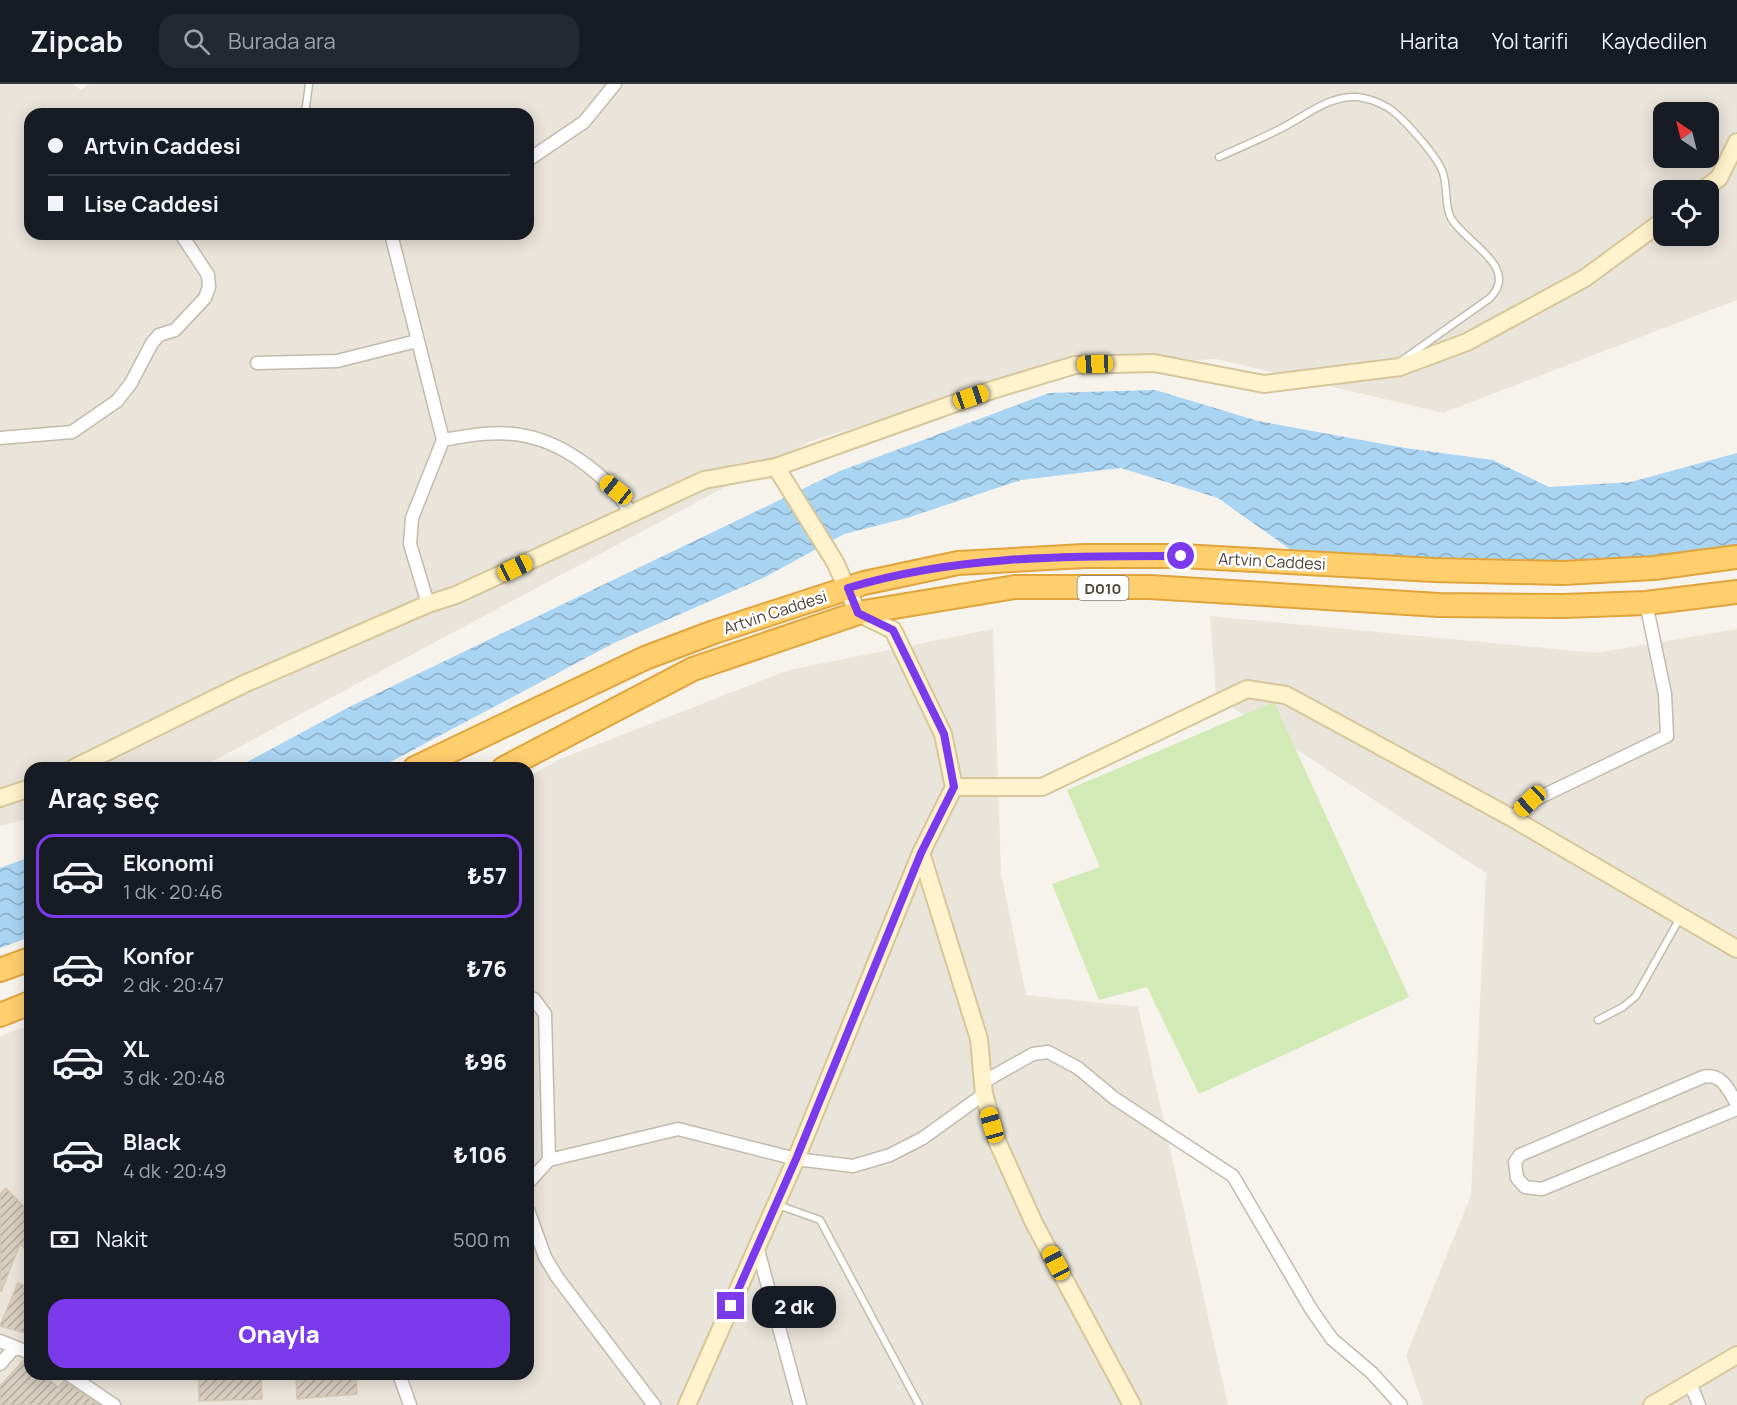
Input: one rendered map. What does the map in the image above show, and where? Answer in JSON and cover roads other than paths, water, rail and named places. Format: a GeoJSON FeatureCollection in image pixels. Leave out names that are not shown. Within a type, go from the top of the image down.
{"type":"FeatureCollection","features":[{"type":"Feature","properties":{"kind":"highway","name":"Artvin Caddesi"},"geometry":{"type":"LineString","coordinates":[[428,762],[645,658],[714,632],[848,588],[958,563],[1084,556],[1181,556],[1434,570],[1563,573],[1654,568],[1737,557]]}},
{"type":"Feature","properties":{"kind":"highway","name":"Artvin Caddesi"},"geometry":{"type":"LineString","coordinates":[[515,762],[693,669],[858,613],[1016,587],[1150,587],[1439,605],[1564,606],[1646,603],[1737,592]]}},
{"type":"Feature","properties":{"kind":"highway"},"geometry":{"type":"LineString","coordinates":[[0,970],[24,961]]}},
{"type":"Feature","properties":{"kind":"highway"},"geometry":{"type":"LineString","coordinates":[[0,1015],[24,1005]]}},
{"type":"Feature","properties":{"kind":"street"},"geometry":{"type":"LineString","coordinates":[[534,156],[584,122],[615,84]]}},
{"type":"Feature","properties":{"kind":"street"},"geometry":{"type":"LineString","coordinates":[[1716,180],[1737,142]]}},
{"type":"Feature","properties":{"kind":"street"},"geometry":{"type":"LineString","coordinates":[[86,762],[243,684],[428,604],[456,595],[704,480],[776,467],[992,390],[1075,365],[1154,363],[1264,384],[1400,367],[1467,342],[1585,278],[1653,228]]}},
{"type":"Feature","properties":{"kind":"street"},"geometry":{"type":"LineString","coordinates":[[0,438],[72,432],[117,401],[131,383],[159,335],[176,330],[205,298],[209,286],[208,275],[185,240]]}},
{"type":"Feature","properties":{"kind":"street"},"geometry":{"type":"LineString","coordinates":[[392,240],[417,341],[432,388],[443,440],[412,518],[410,544],[428,604]]}},
{"type":"Feature","properties":{"kind":"street"},"geometry":{"type":"LineString","coordinates":[[257,363],[338,361],[417,341]]}},
{"type":"Feature","properties":{"kind":"street"},"geometry":{"type":"LineString","coordinates":[[443,440],[490,434],[527,436],[573,455],[616,490],[631,514]]}},
{"type":"Feature","properties":{"kind":"street"},"geometry":{"type":"LineString","coordinates":[[687,1405],[796,1159],[921,853],[954,787],[944,734],[893,630],[858,613],[835,562],[776,467]]}},
{"type":"Feature","properties":{"kind":"street"},"geometry":{"type":"LineString","coordinates":[[1512,818],[1530,801],[1667,736],[1665,694],[1646,603]]}},
{"type":"Feature","properties":{"kind":"street"},"geometry":{"type":"LineString","coordinates":[[954,787],[1042,787],[1247,688],[1286,695],[1512,818],[1737,949]]}},
{"type":"Feature","properties":{"kind":"street"},"geometry":{"type":"LineString","coordinates":[[0,798],[24,790]]}},
{"type":"Feature","properties":{"kind":"street"},"geometry":{"type":"LineString","coordinates":[[921,853],[979,1038],[983,1088],[997,1140],[1034,1223],[1132,1405]]}},
{"type":"Feature","properties":{"kind":"street"},"geometry":{"type":"LineString","coordinates":[[534,999],[545,1014],[549,1160]]}},
{"type":"Feature","properties":{"kind":"street"},"geometry":{"type":"LineString","coordinates":[[534,1176],[549,1160],[678,1130],[796,1159],[853,1166],[890,1155],[923,1138],[983,1088],[1033,1054],[1048,1052],[1078,1068],[1114,1098],[1233,1176],[1311,1309],[1332,1339],[1372,1373],[1401,1405]]}},
{"type":"Feature","properties":{"kind":"street"},"geometry":{"type":"LineString","coordinates":[[1737,1104],[1721,1079],[1714,1076],[1703,1077],[1520,1155],[1515,1162],[1517,1178],[1525,1187],[1542,1189],[1737,1109]]}},
{"type":"Feature","properties":{"kind":"street"},"geometry":{"type":"LineString","coordinates":[[534,1227],[545,1257],[557,1277],[654,1405]]}},
{"type":"Feature","properties":{"kind":"street"},"geometry":{"type":"LineString","coordinates":[[757,1246],[800,1405]]}},
{"type":"Feature","properties":{"kind":"street"},"geometry":{"type":"LineString","coordinates":[[0,1341],[24,1351]]}},
{"type":"Feature","properties":{"kind":"street"},"geometry":{"type":"LineString","coordinates":[[0,1364],[15,1347]]}},
{"type":"Feature","properties":{"kind":"street"},"geometry":{"type":"LineString","coordinates":[[1652,1405],[1737,1355]]}},
{"type":"Feature","properties":{"kind":"street"},"geometry":{"type":"LineString","coordinates":[[78,1380],[114,1405]]}},
{"type":"Feature","properties":{"kind":"street"},"geometry":{"type":"LineString","coordinates":[[401,1380],[410,1405]]}},
{"type":"Feature","properties":{"kind":"street"},"geometry":{"type":"LineString","coordinates":[[1690,1383],[1699,1405]]}},
{"type":"Feature","properties":{"kind":"lane"},"geometry":{"type":"LineString","coordinates":[[306,108],[309,84]]}},
{"type":"Feature","properties":{"kind":"lane"},"geometry":{"type":"LineString","coordinates":[[1219,157],[1279,130],[1334,100],[1345,98],[1369,99],[1387,107],[1425,147],[1441,168],[1447,206],[1453,222],[1496,265],[1499,284],[1490,298],[1404,358],[1400,367]]}},
{"type":"Feature","properties":{"kind":"lane"},"geometry":{"type":"LineString","coordinates":[[1598,1020],[1623,1007],[1636,996],[1682,915]]}},
{"type":"Feature","properties":{"kind":"lane"},"geometry":{"type":"LineString","coordinates":[[776,1204],[820,1220],[919,1405]]}},
{"type":"Feature","properties":{"kind":"water"},"geometry":{"type":"Polygon","coordinates":[[[1155,390],[1258,421],[1405,448],[1493,460],[1549,487],[1631,482],[1737,453],[1737,552],[1659,566],[1480,564],[1291,550],[1218,498],[1121,468],[1021,480],[907,518],[844,534],[765,577],[614,643],[390,762],[247,762],[349,707],[840,471],[1049,393],[1155,390]]]}},
{"type":"Feature","properties":{"kind":"water"},"geometry":{"type":"Polygon","coordinates":[[[24,859],[24,939],[0,948],[0,868],[24,859]]]}}]}
